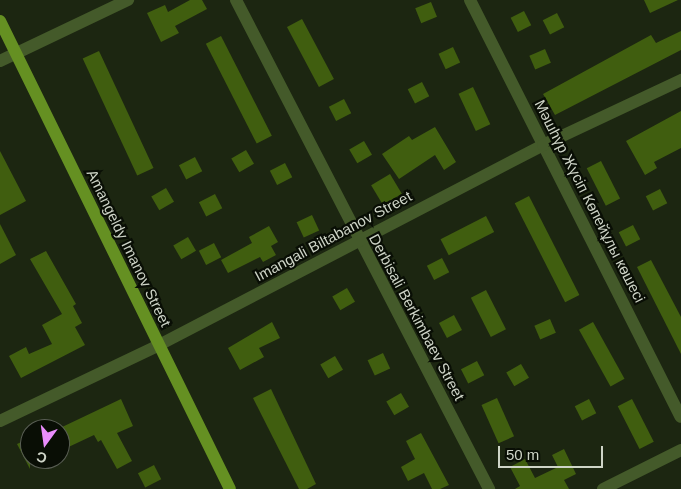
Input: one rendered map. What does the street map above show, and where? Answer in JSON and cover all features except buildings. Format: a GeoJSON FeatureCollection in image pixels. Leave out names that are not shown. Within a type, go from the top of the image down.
{"type":"FeatureCollection","features":[{"type":"Feature","properties":{"kind":"main road","name":"Amangeldy Imanov Street"},"geometry":{"type":"LineString","coordinates":[[0,21],[230,489]]}},
{"type":"Feature","properties":{"kind":"street"},"geometry":{"type":"LineString","coordinates":[[0,62],[128,0]]}},
{"type":"Feature","properties":{"kind":"street","name":"Derbisali Berkimbaev Street"},"geometry":{"type":"LineString","coordinates":[[236,0],[359,241],[489,489]]}},
{"type":"Feature","properties":{"kind":"street","name":"Мәшһүр Жүсіп Көпейұлы көшесі"},"geometry":{"type":"LineString","coordinates":[[470,0],[681,418]]}},
{"type":"Feature","properties":{"kind":"street","name":"Imangali Biltabanov Street"},"geometry":{"type":"LineString","coordinates":[[0,421],[159,345],[543,145],[681,80]]}},
{"type":"Feature","properties":{"kind":"street"},"geometry":{"type":"LineString","coordinates":[[603,489],[681,450]]}}]}
